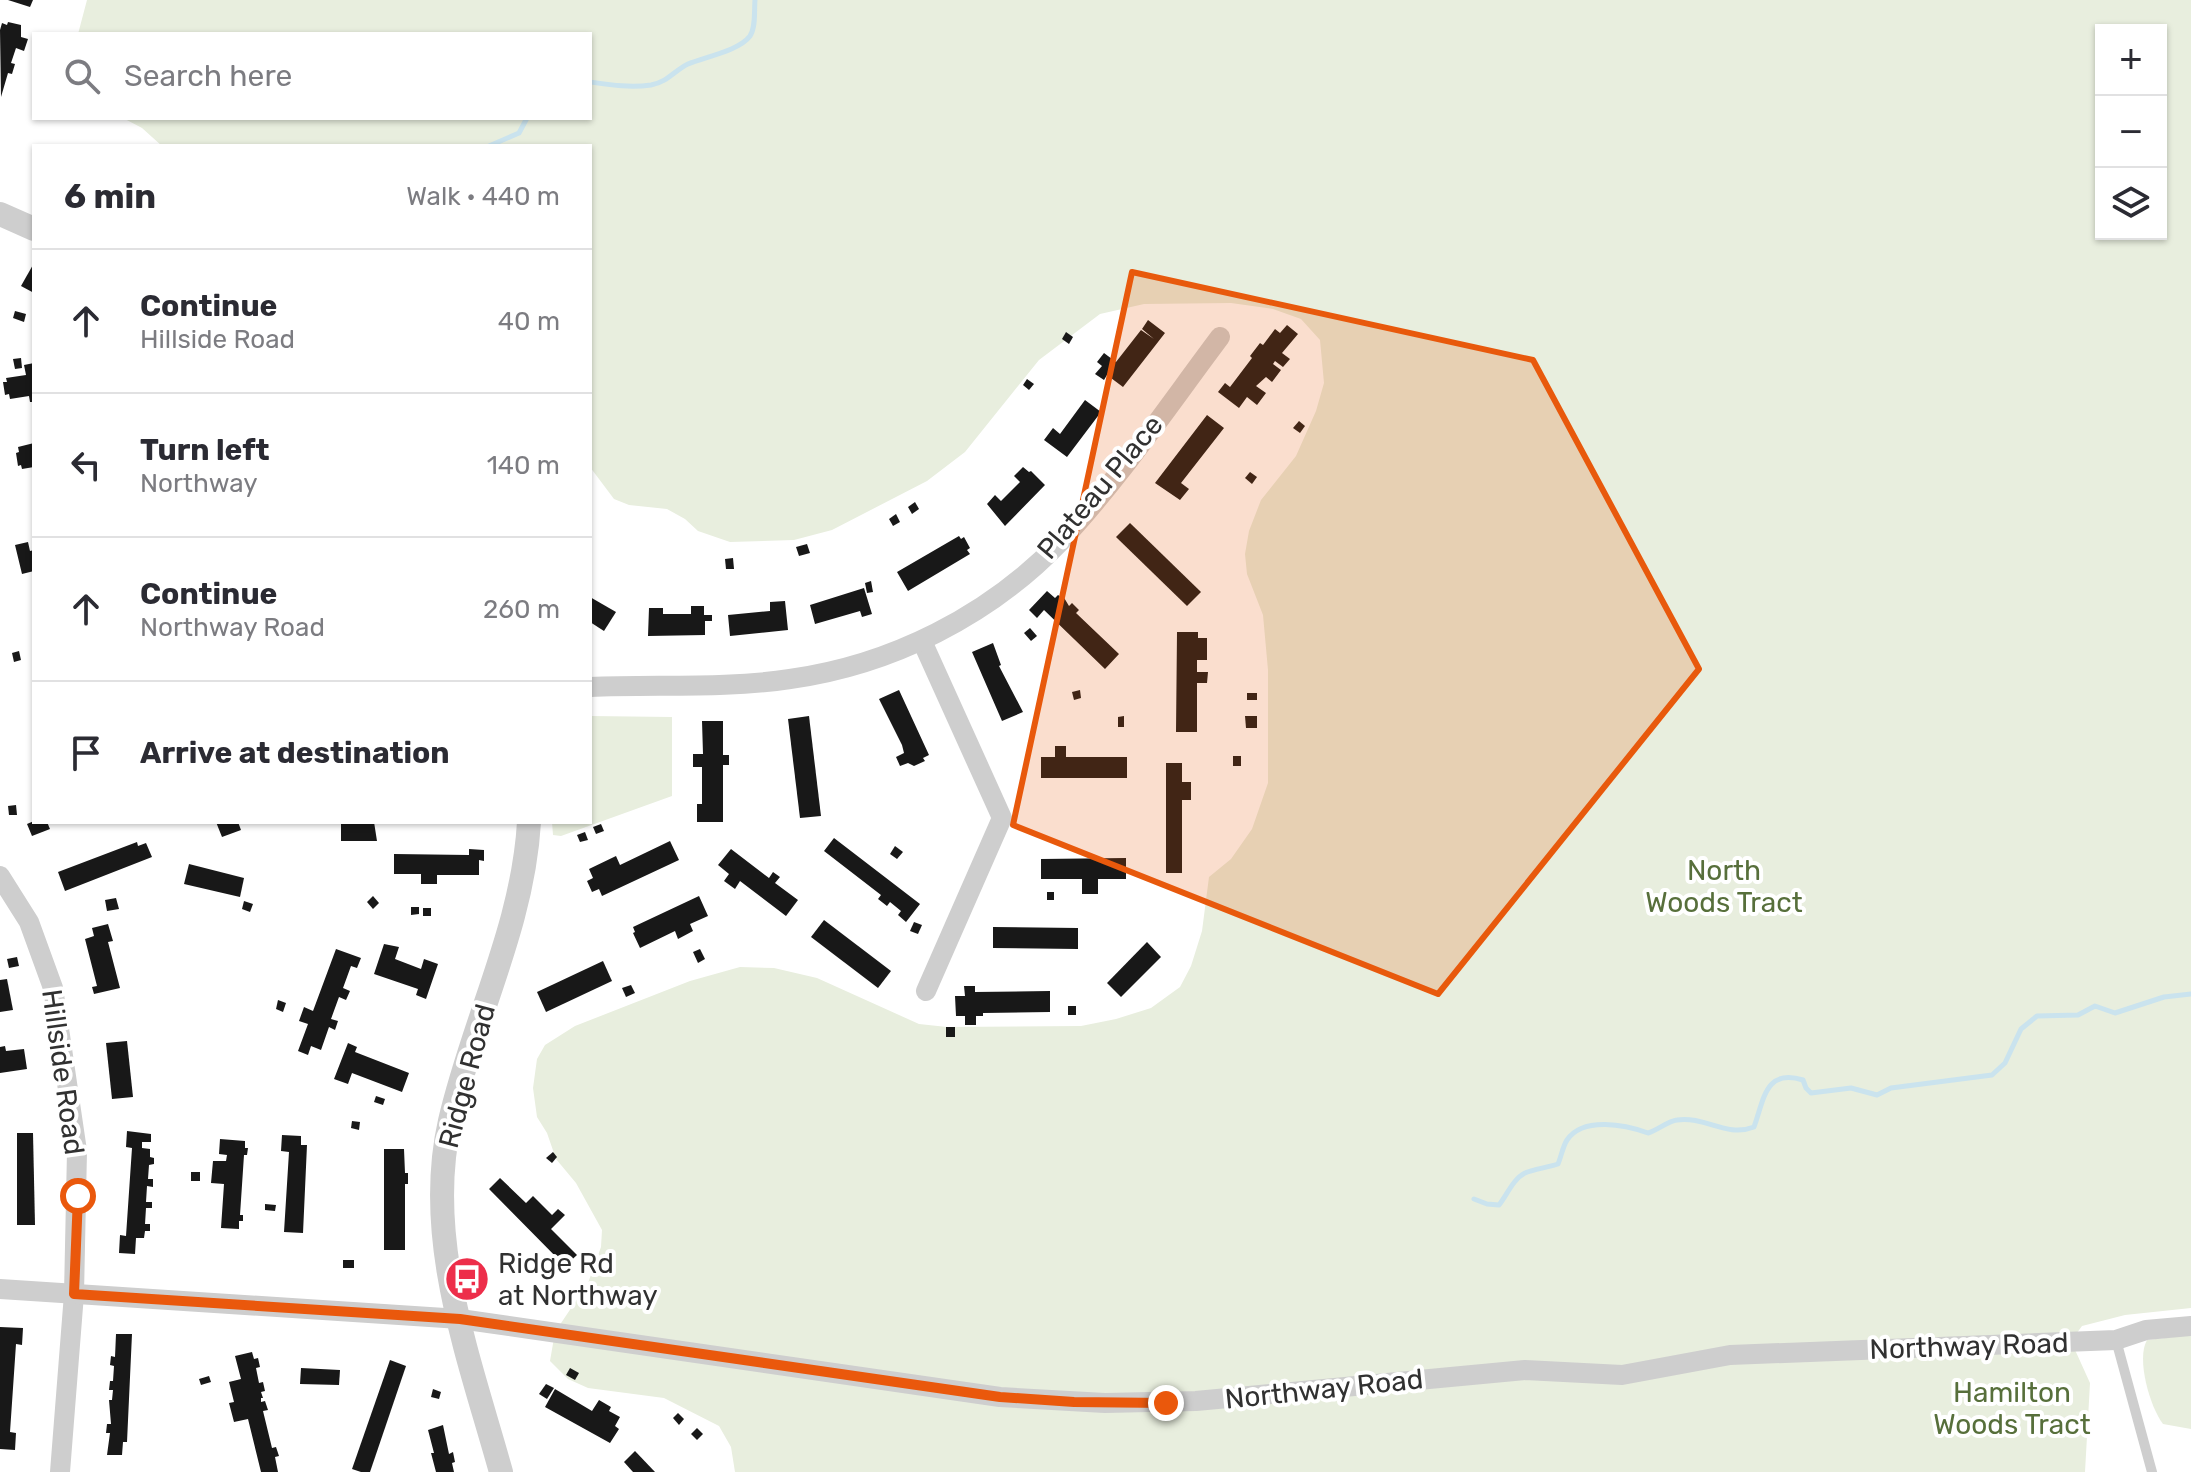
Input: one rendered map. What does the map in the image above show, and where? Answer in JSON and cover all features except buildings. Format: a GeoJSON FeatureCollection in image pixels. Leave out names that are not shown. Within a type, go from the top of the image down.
{"type":"FeatureCollection","features":[{"type":"Feature","properties":{"kind":"street"},"geometry":{"type":"LineString","coordinates":[[0,214],[32,228]]}},
{"type":"Feature","properties":{"kind":"street","name":"Plateau Place"},"geometry":{"type":"LineString","coordinates":[[592,687],[755,683],[793,679],[851,667],[922,641],[1006,589],[1060,541],[1220,337]]}},
{"type":"Feature","properties":{"kind":"street"},"geometry":{"type":"LineString","coordinates":[[922,641],[1002,818],[926,991]]}},
{"type":"Feature","properties":{"kind":"street","name":"Ridge Road"},"geometry":{"type":"LineString","coordinates":[[501,1472],[445,1253],[442,1180],[445,1146],[457,1093],[515,912],[524,872],[529,824]]}},
{"type":"Feature","properties":{"kind":"street","name":"Hillside Road"},"geometry":{"type":"LineString","coordinates":[[0,876],[29,922],[53,988],[77,1151],[74,1294],[60,1472]]}},
{"type":"Feature","properties":{"kind":"street","name":"Northway Road"},"geometry":{"type":"LineString","coordinates":[[0,1289],[460,1319],[1000,1397],[1137,1404],[1299,1393],[1525,1370],[1622,1375],[1730,1355],[2116,1340],[2146,1330],[2191,1326]]}},
{"type":"Feature","properties":{"kind":"lane"},"geometry":{"type":"LineString","coordinates":[[2116,1340],[2152,1472]]}},
{"type":"Feature","properties":{"kind":"highlighted area"},"geometry":{"type":"Polygon","coordinates":[[[1132,272],[1533,360],[1699,669],[1438,994],[1013,825],[1132,272]]]}},
{"type":"Feature","properties":{"kind":"green space","name":"North Woods Tract"},"geometry":{"type":"Polygon","coordinates":[[[87,0],[2191,0],[2191,1308],[2125,1315],[2082,1326],[2071,1341],[2090,1383],[2085,1472],[735,1472],[731,1447],[719,1426],[664,1398],[588,1388],[568,1379],[550,1361],[555,1332],[588,1283],[601,1247],[602,1230],[576,1183],[556,1159],[547,1133],[537,1117],[533,1088],[537,1059],[545,1045],[575,1026],[690,981],[740,967],[774,968],[817,978],[919,1024],[947,1027],[1081,1026],[1151,1008],[1180,987],[1191,966],[1202,931],[1209,877],[1231,859],[1252,829],[1268,783],[1268,670],[1263,615],[1247,574],[1245,554],[1249,531],[1261,500],[1296,456],[1316,411],[1324,383],[1320,340],[1301,319],[1273,309],[1231,303],[1144,304],[1100,314],[1039,360],[965,452],[927,481],[832,530],[794,540],[730,542],[698,531],[667,509],[629,505],[614,499],[592,470],[592,144],[160,144],[142,128],[127,120],[592,120],[592,32],[79,32],[87,0]]]}},
{"type":"Feature","properties":{"kind":"green space"},"geometry":{"type":"Polygon","coordinates":[[[592,716],[672,717],[672,796],[561,836],[553,835],[552,824],[592,824],[592,716]]]}},
{"type":"Feature","properties":{"kind":"green space"},"geometry":{"type":"Polygon","coordinates":[[[2191,1335],[2191,1429],[2163,1424],[2149,1395],[2143,1359],[2147,1340],[2191,1335]]]}},
{"type":"Feature","properties":{"kind":"waterway"},"geometry":{"type":"LineString","coordinates":[[592,82],[651,85],[688,64],[738,46],[752,32],[755,0]]}},
{"type":"Feature","properties":{"kind":"waterway"},"geometry":{"type":"LineString","coordinates":[[494,144],[519,133],[526,120]]}},
{"type":"Feature","properties":{"kind":"waterway"},"geometry":{"type":"LineString","coordinates":[[1474,1199],[1499,1205],[1521,1176],[1558,1164],[1567,1140],[1583,1128],[1605,1124],[1648,1133],[1674,1121],[1687,1120],[1744,1130],[1754,1127],[1768,1089],[1781,1078],[1803,1080],[1811,1093],[1851,1088],[1877,1095],[1891,1088],[1992,1075],[2005,1063],[2021,1029],[2037,1016],[2078,1015],[2095,1006],[2115,1013],[2164,997],[2191,994]]}},
{"type":"Feature","properties":{"kind":"place","name":"Ridge Rd at Northway"},"geometry":{"type":"Point","coordinates":[467,1279]}},
{"type":"Feature","properties":{"kind":"route"},"geometry":{"type":"LineString","coordinates":[[78,1196],[74,1294],[460,1319],[1000,1397],[1166,1403]]}},
{"type":"Feature","properties":{"kind":"park label","name":"Hamilton Woods Tract"},"geometry":{"type":"Point","coordinates":[2012,1408]}}]}
